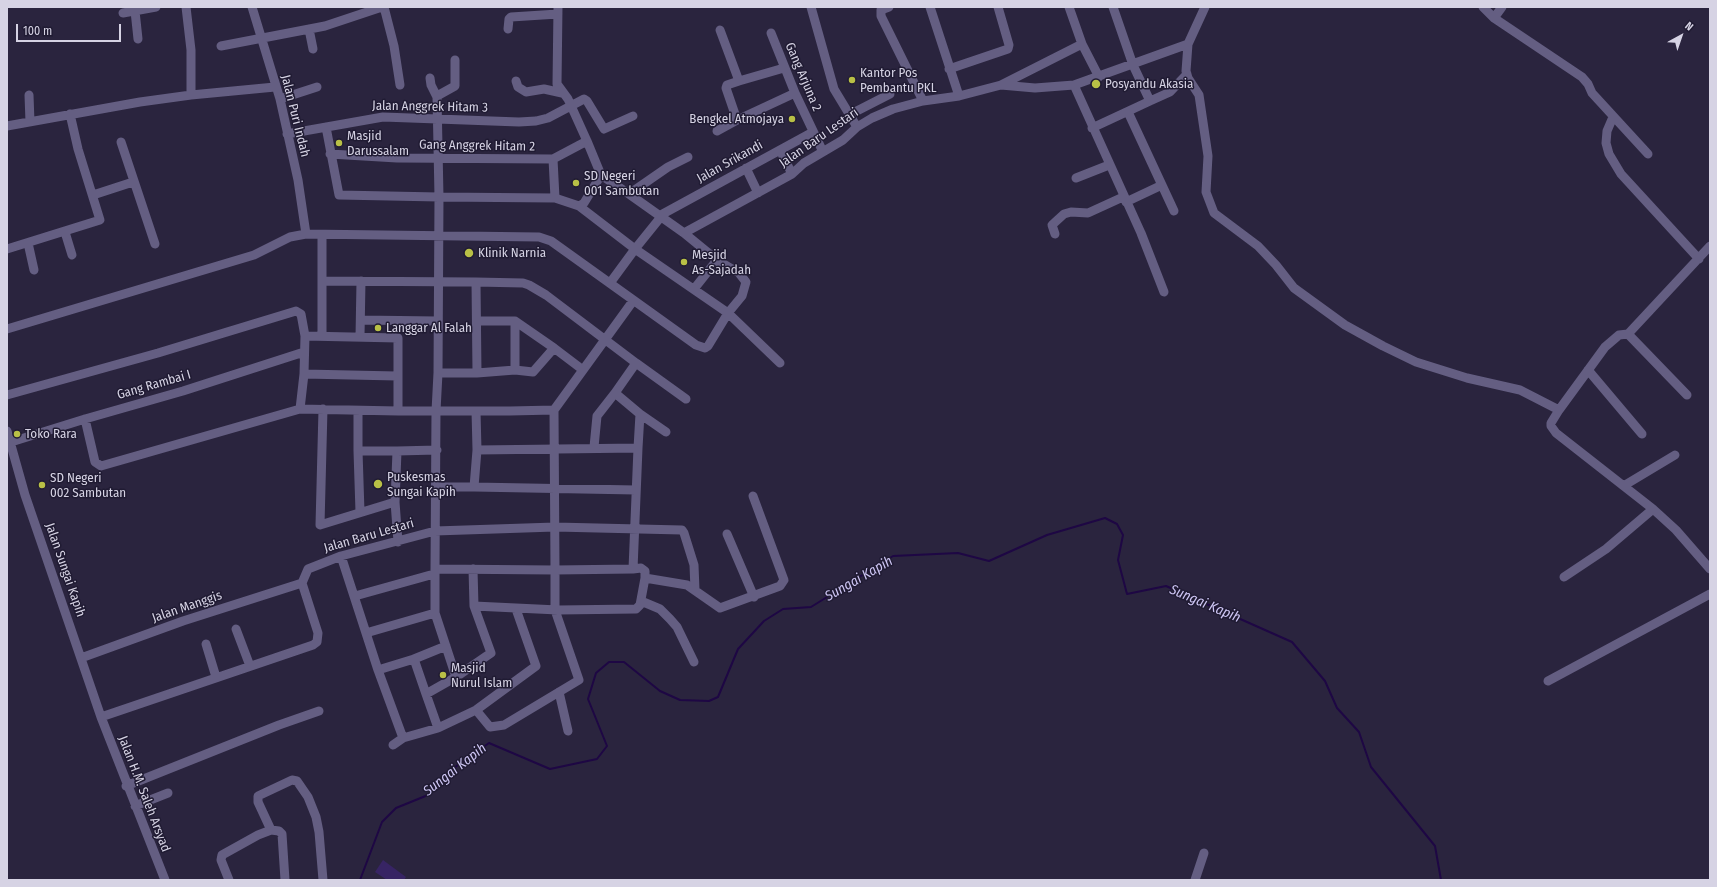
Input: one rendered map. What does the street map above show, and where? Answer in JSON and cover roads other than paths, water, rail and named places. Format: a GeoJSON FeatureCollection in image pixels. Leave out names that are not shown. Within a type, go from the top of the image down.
{"type":"FeatureCollection","features":[{"type":"Feature","properties":{"kind":"street"},"geometry":{"type":"LineString","coordinates":[[123,13],[156,7]]}},
{"type":"Feature","properties":{"kind":"street"},"geometry":{"type":"LineString","coordinates":[[186,7],[191,50],[191,95]]}},
{"type":"Feature","properties":{"kind":"street","name":"Jalan Puri Indah"},"geometry":{"type":"LineString","coordinates":[[252,7],[280,99],[298,180],[306,234]]}},
{"type":"Feature","properties":{"kind":"street"},"geometry":{"type":"LineString","coordinates":[[221,46],[325,26],[383,7],[394,46],[400,85]]}},
{"type":"Feature","properties":{"kind":"street"},"geometry":{"type":"LineString","coordinates":[[811,7],[834,89],[857,127]]}},
{"type":"Feature","properties":{"kind":"street"},"geometry":{"type":"LineString","coordinates":[[889,7],[881,10],[881,16],[923,101]]}},
{"type":"Feature","properties":{"kind":"street"},"geometry":{"type":"LineString","coordinates":[[930,7],[949,68],[960,96]]}},
{"type":"Feature","properties":{"kind":"street"},"geometry":{"type":"LineString","coordinates":[[949,68],[1008,49],[1009,45],[998,7]]}},
{"type":"Feature","properties":{"kind":"street"},"geometry":{"type":"LineString","coordinates":[[1069,7],[1082,44],[1099,77]]}},
{"type":"Feature","properties":{"kind":"street"},"geometry":{"type":"LineString","coordinates":[[1114,7],[1133,65],[1150,101]]}},
{"type":"Feature","properties":{"kind":"street"},"geometry":{"type":"LineString","coordinates":[[1205,7],[1188,44],[1187,74],[1199,95],[1208,156],[1206,192],[1214,213],[1258,246],[1276,265],[1294,288],[1346,325],[1383,346],[1416,362],[1467,378],[1520,390],[1559,410]]}},
{"type":"Feature","properties":{"kind":"street"},"geometry":{"type":"LineString","coordinates":[[1484,7],[1494,18],[1582,77],[1588,84],[1592,94],[1648,154]]}},
{"type":"Feature","properties":{"kind":"street"},"geometry":{"type":"LineString","coordinates":[[1494,18],[1502,7]]}},
{"type":"Feature","properties":{"kind":"street"},"geometry":{"type":"LineString","coordinates":[[135,11],[138,40]]}},
{"type":"Feature","properties":{"kind":"street"},"geometry":{"type":"LineString","coordinates":[[7,330],[254,255],[290,237],[306,234],[546,238],[633,301],[702,348],[708,346],[728,314],[742,296],[746,282],[739,273],[717,260],[684,233],[659,217],[601,175],[566,97],[557,84],[558,11],[511,17],[508,19],[508,29]]}},
{"type":"Feature","properties":{"kind":"street"},"geometry":{"type":"LineString","coordinates":[[309,29],[314,49]]}},
{"type":"Feature","properties":{"kind":"street"},"geometry":{"type":"LineString","coordinates":[[720,30],[739,81]]}},
{"type":"Feature","properties":{"kind":"street","name":"Gang Arjuna 2"},"geometry":{"type":"LineString","coordinates":[[771,33],[784,68],[823,152]]}},
{"type":"Feature","properties":{"kind":"street"},"geometry":{"type":"LineString","coordinates":[[1001,85],[1082,44]]}},
{"type":"Feature","properties":{"kind":"street","name":"Jalan Baru Lestari"},"geometry":{"type":"LineString","coordinates":[[684,233],[792,174],[804,163],[842,140],[857,127],[872,118],[923,101],[960,96],[1001,85],[1035,88],[1074,85],[1188,44]]}},
{"type":"Feature","properties":{"kind":"street"},"geometry":{"type":"LineString","coordinates":[[437,96],[455,86],[455,60]]}},
{"type":"Feature","properties":{"kind":"street"},"geometry":{"type":"LineString","coordinates":[[737,120],[726,88],[727,85],[784,68]]}},
{"type":"Feature","properties":{"kind":"street"},"geometry":{"type":"LineString","coordinates":[[1092,128],[1170,92],[1187,74]]}},
{"type":"Feature","properties":{"kind":"street"},"geometry":{"type":"LineString","coordinates":[[430,78],[431,85],[437,96],[440,158],[437,321],[438,373],[436,411],[437,487],[434,531],[435,613],[456,677]]}},
{"type":"Feature","properties":{"kind":"street"},"geometry":{"type":"LineString","coordinates":[[516,81],[518,87],[526,92],[544,89],[562,93]]}},
{"type":"Feature","properties":{"kind":"street"},"geometry":{"type":"LineString","coordinates":[[1074,85],[1164,292]]}},
{"type":"Feature","properties":{"kind":"street"},"geometry":{"type":"LineString","coordinates":[[280,99],[317,87]]}},
{"type":"Feature","properties":{"kind":"street"},"geometry":{"type":"LineString","coordinates":[[7,126],[70,114],[191,95],[276,88]]}},
{"type":"Feature","properties":{"kind":"street"},"geometry":{"type":"LineString","coordinates":[[717,131],[795,93]]}},
{"type":"Feature","properties":{"kind":"street"},"geometry":{"type":"LineString","coordinates":[[849,115],[890,94]]}},
{"type":"Feature","properties":{"kind":"street"},"geometry":{"type":"LineString","coordinates":[[29,95],[30,122]]}},
{"type":"Feature","properties":{"kind":"street","name":"Jalan Anggrek Hitam 3"},"geometry":{"type":"LineString","coordinates":[[287,134],[326,128],[372,118],[519,122],[536,121],[548,118],[584,100],[587,101],[604,129],[633,116]]}},
{"type":"Feature","properties":{"kind":"street"},"geometry":{"type":"LineString","coordinates":[[1128,112],[1174,211]]}},
{"type":"Feature","properties":{"kind":"street"},"geometry":{"type":"LineString","coordinates":[[7,250],[100,220],[78,149],[70,114]]}},
{"type":"Feature","properties":{"kind":"street"},"geometry":{"type":"LineString","coordinates":[[1613,117],[1607,131],[1606,143],[1609,154],[1621,174],[1699,259]]}},
{"type":"Feature","properties":{"kind":"street"},"geometry":{"type":"LineString","coordinates":[[326,128],[339,195],[555,198],[579,206],[635,249],[728,314],[780,363]]}},
{"type":"Feature","properties":{"kind":"street","name":"Jalan Srikandi"},"geometry":{"type":"LineString","coordinates":[[659,217],[813,132]]}},
{"type":"Feature","properties":{"kind":"street"},"geometry":{"type":"LineString","coordinates":[[555,198],[553,159],[587,141]]}},
{"type":"Feature","properties":{"kind":"street"},"geometry":{"type":"LineString","coordinates":[[121,142],[133,182],[155,244]]}},
{"type":"Feature","properties":{"kind":"street"},"geometry":{"type":"LineString","coordinates":[[780,150],[792,174]]}},
{"type":"Feature","properties":{"kind":"street","name":"Gang Anggrek Hitam 2"},"geometry":{"type":"LineString","coordinates":[[330,154],[440,158],[553,159]]}},
{"type":"Feature","properties":{"kind":"street"},"geometry":{"type":"LineString","coordinates":[[629,194],[655,175],[688,157]]}},
{"type":"Feature","properties":{"kind":"street"},"geometry":{"type":"LineString","coordinates":[[1076,178],[1109,165]]}},
{"type":"Feature","properties":{"kind":"street"},"geometry":{"type":"LineString","coordinates":[[746,168],[758,193]]}},
{"type":"Feature","properties":{"kind":"street"},"geometry":{"type":"LineString","coordinates":[[579,206],[584,203],[601,175]]}},
{"type":"Feature","properties":{"kind":"street"},"geometry":{"type":"LineString","coordinates":[[93,195],[133,182]]}},
{"type":"Feature","properties":{"kind":"street"},"geometry":{"type":"LineString","coordinates":[[1054,234],[1052,225],[1064,214],[1071,212],[1088,213],[1162,185]]}},
{"type":"Feature","properties":{"kind":"street"},"geometry":{"type":"LineString","coordinates":[[610,283],[659,217]]}},
{"type":"Feature","properties":{"kind":"street"},"geometry":{"type":"LineString","coordinates":[[65,232],[72,255]]}},
{"type":"Feature","properties":{"kind":"street"},"geometry":{"type":"LineString","coordinates":[[322,235],[322,336]]}},
{"type":"Feature","properties":{"kind":"street"},"geometry":{"type":"LineString","coordinates":[[28,243],[34,270]]}},
{"type":"Feature","properties":{"kind":"street"},"geometry":{"type":"LineString","coordinates":[[1710,246],[1628,334],[1619,335],[1598,355],[1551,423],[1551,426],[1556,433],[1625,485],[1676,530],[1710,569]]}},
{"type":"Feature","properties":{"kind":"street"},"geometry":{"type":"LineString","coordinates":[[694,289],[717,260]]}},
{"type":"Feature","properties":{"kind":"street"},"geometry":{"type":"LineString","coordinates":[[322,281],[523,283],[546,295],[686,399]]}},
{"type":"Feature","properties":{"kind":"street"},"geometry":{"type":"LineString","coordinates":[[360,337],[361,281]]}},
{"type":"Feature","properties":{"kind":"street"},"geometry":{"type":"LineString","coordinates":[[476,282],[477,373]]}},
{"type":"Feature","properties":{"kind":"street"},"geometry":{"type":"LineString","coordinates":[[476,710],[488,726],[496,728],[504,725],[559,692],[579,678],[555,610],[554,410],[633,301]]}},
{"type":"Feature","properties":{"kind":"street"},"geometry":{"type":"LineString","coordinates":[[7,395],[158,353],[296,311],[301,314],[305,336],[304,374],[300,409]]}},
{"type":"Feature","properties":{"kind":"street"},"geometry":{"type":"LineString","coordinates":[[360,320],[437,321]]}},
{"type":"Feature","properties":{"kind":"street"},"geometry":{"type":"LineString","coordinates":[[398,320],[398,411]]}},
{"type":"Feature","properties":{"kind":"street"},"geometry":{"type":"LineString","coordinates":[[477,321],[515,321],[583,370]]}},
{"type":"Feature","properties":{"kind":"street"},"geometry":{"type":"LineString","coordinates":[[515,321],[515,370]]}},
{"type":"Feature","properties":{"kind":"street"},"geometry":{"type":"LineString","coordinates":[[1628,334],[1687,395]]}},
{"type":"Feature","properties":{"kind":"street"},"geometry":{"type":"LineString","coordinates":[[305,336],[398,338]]}},
{"type":"Feature","properties":{"kind":"street"},"geometry":{"type":"LineString","coordinates":[[438,373],[477,373],[515,370],[533,372],[554,348]]}},
{"type":"Feature","properties":{"kind":"street","name":"Gang Rambai I"},"geometry":{"type":"LineString","coordinates":[[11,442],[183,391],[304,352]]}},
{"type":"Feature","properties":{"kind":"street"},"geometry":{"type":"LineString","coordinates":[[594,447],[597,416],[636,363]]}},
{"type":"Feature","properties":{"kind":"street"},"geometry":{"type":"LineString","coordinates":[[1588,370],[1642,434]]}},
{"type":"Feature","properties":{"kind":"street"},"geometry":{"type":"LineString","coordinates":[[304,374],[397,376]]}},
{"type":"Feature","properties":{"kind":"street"},"geometry":{"type":"LineString","coordinates":[[615,393],[640,414],[666,432]]}},
{"type":"Feature","properties":{"kind":"street"},"geometry":{"type":"LineString","coordinates":[[85,419],[95,462],[101,466],[300,409],[358,411],[554,410]]}},
{"type":"Feature","properties":{"kind":"street"},"geometry":{"type":"LineString","coordinates":[[323,409],[320,525],[395,502]]}},
{"type":"Feature","properties":{"kind":"street"},"geometry":{"type":"LineString","coordinates":[[358,411],[360,512]]}},
{"type":"Feature","properties":{"kind":"street"},"geometry":{"type":"LineString","coordinates":[[474,487],[477,450],[476,411]]}},
{"type":"Feature","properties":{"kind":"street"},"geometry":{"type":"LineString","coordinates":[[633,569],[640,414]]}},
{"type":"Feature","properties":{"kind":"street","name":"Jalan Sungai Kapih"},"geometry":{"type":"LineString","coordinates":[[7,432],[25,495],[101,717]]}},
{"type":"Feature","properties":{"kind":"street"},"geometry":{"type":"LineString","coordinates":[[477,450],[594,447],[638,448]]}},
{"type":"Feature","properties":{"kind":"street"},"geometry":{"type":"LineString","coordinates":[[358,451],[436,450]]}},
{"type":"Feature","properties":{"kind":"street"},"geometry":{"type":"LineString","coordinates":[[396,451],[395,502],[398,542]]}},
{"type":"Feature","properties":{"kind":"street"},"geometry":{"type":"LineString","coordinates":[[1625,485],[1675,454]]}},
{"type":"Feature","properties":{"kind":"street"},"geometry":{"type":"LineString","coordinates":[[437,487],[636,490]]}},
{"type":"Feature","properties":{"kind":"street"},"geometry":{"type":"LineString","coordinates":[[645,578],[679,583],[695,590],[716,607],[720,608],[754,597],[780,586],[784,580],[753,496]]}},
{"type":"Feature","properties":{"kind":"street"},"geometry":{"type":"LineString","coordinates":[[1564,577],[1606,548],[1653,509]]}},
{"type":"Feature","properties":{"kind":"street","name":"Jalan Baru Lestari"},"geometry":{"type":"LineString","coordinates":[[302,583],[309,568],[341,556],[398,542],[434,531],[554,527],[683,531],[694,565],[695,590]]}},
{"type":"Feature","properties":{"kind":"street"},"geometry":{"type":"LineString","coordinates":[[727,534],[754,597]]}},
{"type":"Feature","properties":{"kind":"street"},"geometry":{"type":"LineString","coordinates":[[341,556],[378,670],[403,738]]}},
{"type":"Feature","properties":{"kind":"street"},"geometry":{"type":"LineString","coordinates":[[426,694],[456,677],[491,653],[474,606],[474,569]]}},
{"type":"Feature","properties":{"kind":"street"},"geometry":{"type":"LineString","coordinates":[[355,596],[435,572],[474,569],[644,570],[645,578],[641,601],[639,607],[636,609],[555,610],[474,606]]}},
{"type":"Feature","properties":{"kind":"street"},"geometry":{"type":"LineString","coordinates":[[101,717],[313,645],[317,642],[318,633],[302,583]]}},
{"type":"Feature","properties":{"kind":"street","name":"Jalan Manggis"},"geometry":{"type":"LineString","coordinates":[[81,658],[183,621],[302,583]]}},
{"type":"Feature","properties":{"kind":"street"},"geometry":{"type":"LineString","coordinates":[[1548,681],[1710,594]]}},
{"type":"Feature","properties":{"kind":"street"},"geometry":{"type":"LineString","coordinates":[[641,601],[660,610],[677,627],[694,662]]}},
{"type":"Feature","properties":{"kind":"street"},"geometry":{"type":"LineString","coordinates":[[393,746],[403,738],[438,728],[476,710],[536,666],[516,609]]}},
{"type":"Feature","properties":{"kind":"street"},"geometry":{"type":"LineString","coordinates":[[366,633],[435,613]]}},
{"type":"Feature","properties":{"kind":"street"},"geometry":{"type":"LineString","coordinates":[[236,629],[250,666]]}},
{"type":"Feature","properties":{"kind":"street"},"geometry":{"type":"LineString","coordinates":[[206,644],[216,677]]}},
{"type":"Feature","properties":{"kind":"street"},"geometry":{"type":"LineString","coordinates":[[378,670],[414,659],[446,646]]}},
{"type":"Feature","properties":{"kind":"street"},"geometry":{"type":"LineString","coordinates":[[414,659],[438,728]]}},
{"type":"Feature","properties":{"kind":"street"},"geometry":{"type":"LineString","coordinates":[[559,692],[568,731]]}},
{"type":"Feature","properties":{"kind":"street"},"geometry":{"type":"LineString","coordinates":[[126,786],[279,725],[319,711]]}},
{"type":"Feature","properties":{"kind":"street","name":"Jalan H.M. Saleh Arsyad"},"geometry":{"type":"LineString","coordinates":[[101,717],[126,786],[164,880]]}},
{"type":"Feature","properties":{"kind":"street"},"geometry":{"type":"LineString","coordinates":[[271,830],[258,802],[258,796],[295,780],[300,783],[308,797],[316,817],[319,832],[323,880]]}},
{"type":"Feature","properties":{"kind":"street"},"geometry":{"type":"LineString","coordinates":[[134,806],[168,793]]}},
{"type":"Feature","properties":{"kind":"street"},"geometry":{"type":"LineString","coordinates":[[229,880],[220,860],[222,855],[258,835],[271,830],[280,831],[282,834],[285,880]]}},
{"type":"Feature","properties":{"kind":"street"},"geometry":{"type":"LineString","coordinates":[[1195,880],[1204,853]]}},
{"type":"Feature","properties":{"kind":"waterway","name":"Sungai Kapih"},"geometry":{"type":"LineString","coordinates":[[360,880],[382,822],[396,808],[428,795],[451,770],[489,743],[550,769],[597,759],[607,746],[588,699],[596,673],[609,662],[624,662],[660,691],[680,700],[709,701],[718,697],[738,649],[764,621],[783,609],[811,607],[893,556],[958,553],[989,561],[1047,535],[1105,518],[1117,524],[1123,535],[1118,560],[1127,594],[1166,586],[1292,642],[1325,681],[1337,708],[1359,732],[1371,767],[1435,846],[1441,880]]}},
{"type":"Feature","properties":{"kind":"place","name":"Kantor Pos Pembantu PKL"},"geometry":{"type":"Point","coordinates":[852,80]}},
{"type":"Feature","properties":{"kind":"place","name":"Posyandu Akasia"},"geometry":{"type":"Point","coordinates":[1096,84]}},
{"type":"Feature","properties":{"kind":"place","name":"Bengkel Atmojaya"},"geometry":{"type":"Point","coordinates":[792,119]}},
{"type":"Feature","properties":{"kind":"place","name":"Masjid Darussalam"},"geometry":{"type":"Point","coordinates":[339,143]}},
{"type":"Feature","properties":{"kind":"place","name":"SD Negeri 001 Sambutan"},"geometry":{"type":"Point","coordinates":[576,183]}},
{"type":"Feature","properties":{"kind":"place","name":"Klinik Narnia"},"geometry":{"type":"Point","coordinates":[469,253]}},
{"type":"Feature","properties":{"kind":"place","name":"Mesjid As-Sajadah"},"geometry":{"type":"Point","coordinates":[684,262]}},
{"type":"Feature","properties":{"kind":"place","name":"Langgar Al Falah"},"geometry":{"type":"Point","coordinates":[378,328]}},
{"type":"Feature","properties":{"kind":"place","name":"Toko Rara"},"geometry":{"type":"Point","coordinates":[17,434]}},
{"type":"Feature","properties":{"kind":"place","name":"Puskesmas Sungai Kapih"},"geometry":{"type":"Point","coordinates":[378,484]}},
{"type":"Feature","properties":{"kind":"place","name":"SD Negeri 002 Sambutan"},"geometry":{"type":"Point","coordinates":[42,485]}},
{"type":"Feature","properties":{"kind":"place","name":"Masjid Nurul Islam"},"geometry":{"type":"Point","coordinates":[443,675]}}]}
